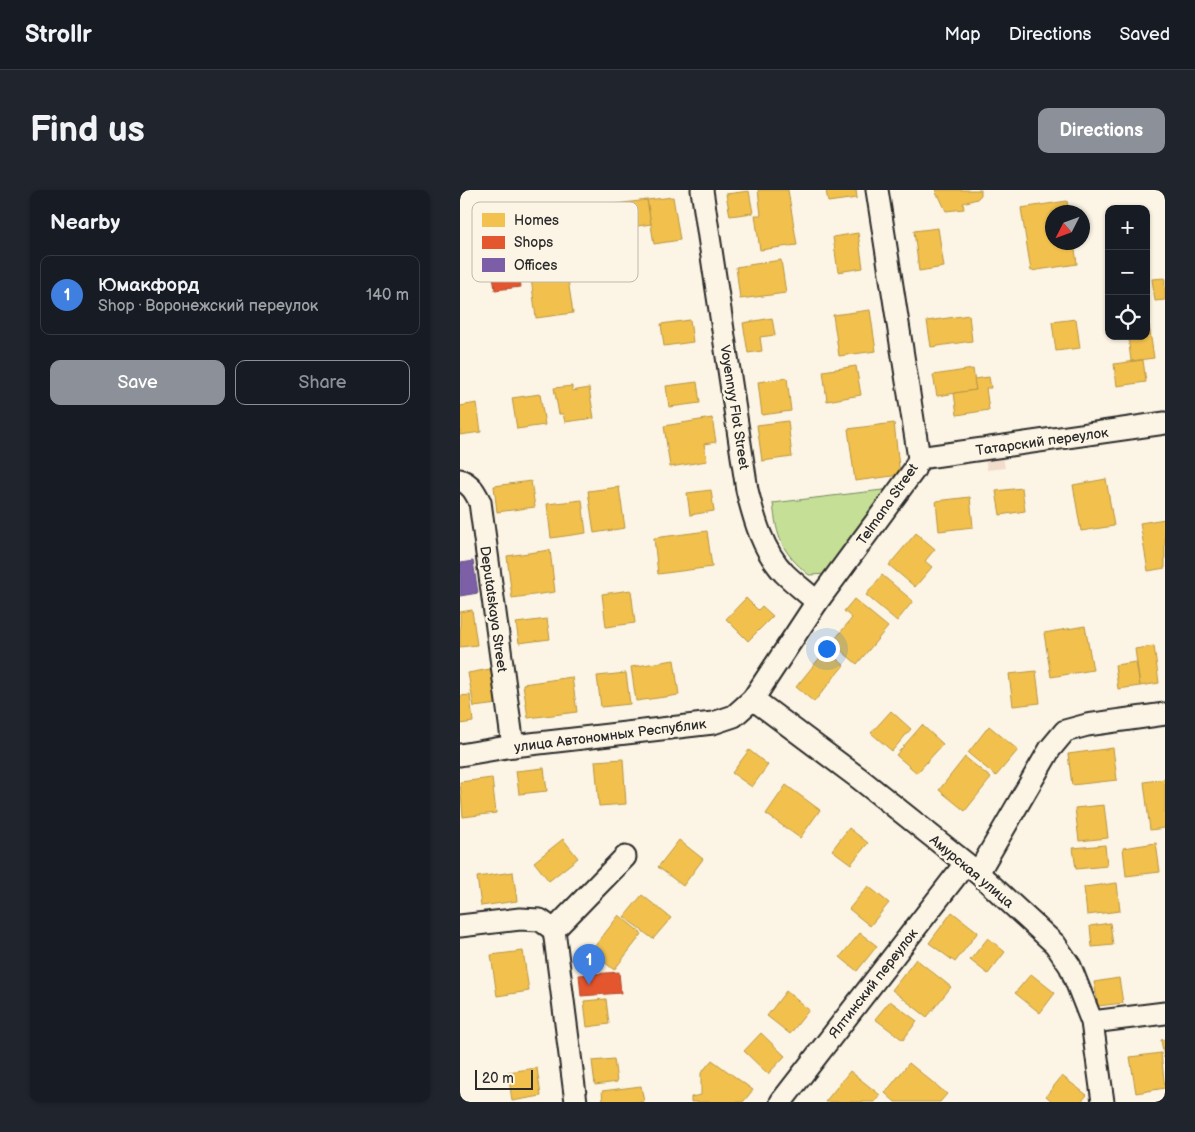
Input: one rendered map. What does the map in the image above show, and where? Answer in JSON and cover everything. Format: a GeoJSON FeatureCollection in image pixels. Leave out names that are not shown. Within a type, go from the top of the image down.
{"type":"FeatureCollection","features":[{"type":"Feature","properties":{"kind":"street","name":"Voyennyy Flot Street"},"geometry":{"type":"LineString","coordinates":[[702,190],[747,490],[753,516],[762,539],[783,572],[817,602]]}},
{"type":"Feature","properties":{"kind":"street","name":"Telmana Street"},"geometry":{"type":"LineString","coordinates":[[753,699],[817,602],[914,470],[919,458],[877,190]]}},
{"type":"Feature","properties":{"kind":"street","name":"Татарский переулок"},"geometry":{"type":"LineString","coordinates":[[919,458],[1165,423]]}},
{"type":"Feature","properties":{"kind":"street","name":"Deputatskaya Street"},"geometry":{"type":"LineString","coordinates":[[460,480],[466,482],[474,490],[480,502],[513,746]]}},
{"type":"Feature","properties":{"kind":"street","name":"улица Автономных Республик"},"geometry":{"type":"LineString","coordinates":[[460,755],[513,746],[713,723],[734,716],[753,699]]}},
{"type":"Feature","properties":{"kind":"street","name":"Амурская улица"},"geometry":{"type":"LineString","coordinates":[[753,699],[860,779],[971,868],[1055,944],[1070,966],[1092,1022],[1103,1102]]}},
{"type":"Feature","properties":{"kind":"street","name":"Ялтинский переулок"},"geometry":{"type":"LineString","coordinates":[[781,1102],[971,868],[1050,749],[1065,731],[1087,725],[1165,714]]}},
{"type":"Feature","properties":{"kind":"street"},"geometry":{"type":"LineString","coordinates":[[554,930],[625,857]]}},
{"type":"Feature","properties":{"kind":"street"},"geometry":{"type":"LineString","coordinates":[[460,926],[520,919],[540,920],[554,930],[576,1102]]}},
{"type":"Feature","properties":{"kind":"street"},"geometry":{"type":"LineString","coordinates":[[1092,1022],[1165,1013]]}},
{"type":"Feature","properties":{"kind":"shaded area"},"geometry":{"type":"Polygon","coordinates":[[[1003,456],[1005,468],[987,470],[985,458],[1003,456]]]}},
{"type":"Feature","properties":{"kind":"green space"},"geometry":{"type":"Polygon","coordinates":[[[891,489],[827,574],[809,575],[792,559],[782,544],[776,526],[773,503],[891,489]]]}},
{"type":"Feature","properties":{"kind":"building: Homes"},"geometry":{"type":"Polygon","coordinates":[[[758,190],[788,190],[797,245],[760,250],[755,215],[761,215],[758,190]]]}},
{"type":"Feature","properties":{"kind":"building: Homes"},"geometry":{"type":"Polygon","coordinates":[[[826,190],[856,190],[857,198],[828,202],[826,190]]]}},
{"type":"Feature","properties":{"kind":"building: Homes"},"geometry":{"type":"Polygon","coordinates":[[[936,190],[981,190],[981,195],[977,199],[963,203],[964,209],[946,211],[939,196],[937,196],[936,190]]]}},
{"type":"Feature","properties":{"kind":"building: Homes"},"geometry":{"type":"Polygon","coordinates":[[[749,191],[753,213],[730,216],[726,194],[749,191]]]}},
{"type":"Feature","properties":{"kind":"building: Homes"},"geometry":{"type":"Polygon","coordinates":[[[673,197],[680,240],[654,244],[647,200],[673,197]]]}},
{"type":"Feature","properties":{"kind":"building: Homes"},"geometry":{"type":"Polygon","coordinates":[[[647,200],[651,224],[638,226],[638,202],[632,202],[647,200]]]}},
{"type":"Feature","properties":{"kind":"building: Homes"},"geometry":{"type":"Polygon","coordinates":[[[1067,201],[1068,205],[1045,205],[1045,250],[1075,250],[1077,264],[1031,271],[1021,208],[1067,201]]]}},
{"type":"Feature","properties":{"kind":"building: Homes"},"geometry":{"type":"Polygon","coordinates":[[[938,228],[944,267],[919,271],[914,231],[938,228]]]}},
{"type":"Feature","properties":{"kind":"building: Homes"},"geometry":{"type":"Polygon","coordinates":[[[858,233],[863,268],[838,272],[833,237],[858,233]]]}},
{"type":"Feature","properties":{"kind":"building: Homes"},"geometry":{"type":"Polygon","coordinates":[[[781,260],[786,293],[740,299],[736,267],[781,260]]]}},
{"type":"Feature","properties":{"kind":"building: Homes"},"geometry":{"type":"Polygon","coordinates":[[[1165,278],[1165,300],[1155,301],[1152,279],[1165,278]]]}},
{"type":"Feature","properties":{"kind":"building: Homes"},"geometry":{"type":"Polygon","coordinates":[[[532,282],[568,282],[573,313],[536,318],[532,282]]]}},
{"type":"Feature","properties":{"kind":"building: Homes"},"geometry":{"type":"Polygon","coordinates":[[[870,310],[876,351],[839,356],[833,315],[870,310]]]}},
{"type":"Feature","properties":{"kind":"building: Homes"},"geometry":{"type":"Polygon","coordinates":[[[969,315],[972,341],[931,347],[927,321],[969,315]]]}},
{"type":"Feature","properties":{"kind":"building: Homes"},"geometry":{"type":"Polygon","coordinates":[[[772,318],[775,335],[760,337],[762,351],[748,353],[743,323],[772,318]]]}},
{"type":"Feature","properties":{"kind":"building: Homes"},"geometry":{"type":"Polygon","coordinates":[[[1076,319],[1080,348],[1056,351],[1052,322],[1076,319]]]}},
{"type":"Feature","properties":{"kind":"building: Homes"},"geometry":{"type":"Polygon","coordinates":[[[690,320],[693,342],[664,346],[661,324],[690,320]]]}},
{"type":"Feature","properties":{"kind":"building: Homes"},"geometry":{"type":"Polygon","coordinates":[[[1150,332],[1154,358],[1131,361],[1128,340],[1150,340],[1150,332]]]}},
{"type":"Feature","properties":{"kind":"building: Homes"},"geometry":{"type":"Polygon","coordinates":[[[1143,360],[1146,382],[1117,386],[1114,364],[1143,360]]]}},
{"type":"Feature","properties":{"kind":"building: Homes"},"geometry":{"type":"Polygon","coordinates":[[[856,366],[861,395],[827,401],[823,371],[856,366]]]}},
{"type":"Feature","properties":{"kind":"building: Homes"},"geometry":{"type":"Polygon","coordinates":[[[973,369],[976,390],[937,396],[933,375],[973,369]]]}},
{"type":"Feature","properties":{"kind":"building: Homes"},"geometry":{"type":"Polygon","coordinates":[[[989,377],[991,388],[986,388],[989,410],[957,415],[954,393],[976,390],[974,379],[989,377]]]}},
{"type":"Feature","properties":{"kind":"building: Homes"},"geometry":{"type":"Polygon","coordinates":[[[787,378],[791,411],[762,415],[758,382],[787,378]]]}},
{"type":"Feature","properties":{"kind":"building: Homes"},"geometry":{"type":"Polygon","coordinates":[[[697,382],[700,403],[669,407],[666,386],[697,382]]]}},
{"type":"Feature","properties":{"kind":"building: Homes"},"geometry":{"type":"Polygon","coordinates":[[[572,386],[572,391],[589,388],[594,418],[565,422],[563,414],[559,414],[554,388],[572,386]]]}},
{"type":"Feature","properties":{"kind":"building: Homes"},"geometry":{"type":"Polygon","coordinates":[[[540,394],[545,425],[517,429],[512,398],[540,394]]]}},
{"type":"Feature","properties":{"kind":"building: Homes"},"geometry":{"type":"Polygon","coordinates":[[[477,403],[481,432],[460,435],[460,406],[477,403]]]}},
{"type":"Feature","properties":{"kind":"building: Homes"},"geometry":{"type":"Polygon","coordinates":[[[712,418],[716,442],[704,444],[707,461],[670,467],[664,426],[712,418]]]}},
{"type":"Feature","properties":{"kind":"building: Homes"},"geometry":{"type":"Polygon","coordinates":[[[788,421],[792,457],[762,461],[757,425],[788,421]]]}},
{"type":"Feature","properties":{"kind":"building: Homes"},"geometry":{"type":"Polygon","coordinates":[[[894,423],[900,475],[855,481],[848,429],[894,423]]]}},
{"type":"Feature","properties":{"kind":"building: Homes"},"geometry":{"type":"Polygon","coordinates":[[[1106,479],[1114,526],[1081,531],[1073,485],[1106,479]]]}},
{"type":"Feature","properties":{"kind":"building: Homes"},"geometry":{"type":"Polygon","coordinates":[[[531,481],[535,507],[497,512],[494,486],[531,481]]]}},
{"type":"Feature","properties":{"kind":"building: Homes"},"geometry":{"type":"Polygon","coordinates":[[[619,487],[625,528],[594,533],[588,491],[619,487]]]}},
{"type":"Feature","properties":{"kind":"building: Homes"},"geometry":{"type":"Polygon","coordinates":[[[1022,488],[1025,511],[1000,515],[996,491],[1022,488]]]}},
{"type":"Feature","properties":{"kind":"building: Homes"},"geometry":{"type":"Polygon","coordinates":[[[711,490],[714,511],[690,515],[687,493],[711,490]]]}},
{"type":"Feature","properties":{"kind":"building: Homes"},"geometry":{"type":"Polygon","coordinates":[[[970,497],[973,527],[939,531],[936,501],[970,497]]]}},
{"type":"Feature","properties":{"kind":"building: Homes"},"geometry":{"type":"Polygon","coordinates":[[[582,500],[586,533],[551,538],[547,504],[582,500]]]}},
{"type":"Feature","properties":{"kind":"building: Homes"},"geometry":{"type":"Polygon","coordinates":[[[1165,519],[1165,568],[1148,571],[1140,523],[1165,519]]]}},
{"type":"Feature","properties":{"kind":"building: Homes"},"geometry":{"type":"Polygon","coordinates":[[[707,531],[712,567],[658,574],[654,538],[707,531]]]}},
{"type":"Feature","properties":{"kind":"building: Homes"},"geometry":{"type":"Polygon","coordinates":[[[916,533],[935,549],[925,561],[932,567],[915,587],[889,565],[916,533]]]}},
{"type":"Feature","properties":{"kind":"building: Homes"},"geometry":{"type":"Polygon","coordinates":[[[550,550],[555,592],[512,598],[507,556],[550,550]]]}},
{"type":"Feature","properties":{"kind":"building: Homes"},"geometry":{"type":"Polygon","coordinates":[[[882,575],[913,601],[897,621],[866,595],[882,575]]]}},
{"type":"Feature","properties":{"kind":"building: Homes"},"geometry":{"type":"Polygon","coordinates":[[[631,590],[635,623],[606,627],[602,594],[631,590]]]}},
{"type":"Feature","properties":{"kind":"building: Homes"},"geometry":{"type":"Polygon","coordinates":[[[746,598],[758,610],[762,606],[773,616],[748,641],[726,619],[746,598]]]}},
{"type":"Feature","properties":{"kind":"building: Homes"},"geometry":{"type":"Polygon","coordinates":[[[854,599],[888,627],[857,664],[832,643],[852,618],[844,611],[854,599]]]}},
{"type":"Feature","properties":{"kind":"building: Homes"},"geometry":{"type":"Polygon","coordinates":[[[472,610],[477,645],[460,647],[460,612],[472,610]]]}},
{"type":"Feature","properties":{"kind":"building: Homes"},"geometry":{"type":"Polygon","coordinates":[[[547,619],[550,639],[519,643],[516,623],[547,619]]]}},
{"type":"Feature","properties":{"kind":"building: Homes"},"geometry":{"type":"Polygon","coordinates":[[[1085,626],[1093,670],[1051,677],[1044,633],[1085,626]]]}},
{"type":"Feature","properties":{"kind":"building: Homes"},"geometry":{"type":"Polygon","coordinates":[[[1154,646],[1159,683],[1140,686],[1135,649],[1154,646]]]}},
{"type":"Feature","properties":{"kind":"building: Homes"},"geometry":{"type":"Polygon","coordinates":[[[826,650],[844,665],[814,702],[796,687],[826,650]]]}},
{"type":"Feature","properties":{"kind":"building: Homes"},"geometry":{"type":"Polygon","coordinates":[[[674,660],[679,695],[636,701],[631,667],[674,660]]]}},
{"type":"Feature","properties":{"kind":"building: Homes"},"geometry":{"type":"Polygon","coordinates":[[[1136,662],[1140,686],[1118,689],[1115,665],[1136,662]]]}},
{"type":"Feature","properties":{"kind":"building: Homes"},"geometry":{"type":"Polygon","coordinates":[[[490,669],[497,704],[474,707],[468,673],[490,669]]]}},
{"type":"Feature","properties":{"kind":"building: Homes"},"geometry":{"type":"Polygon","coordinates":[[[1036,671],[1040,703],[1013,706],[1009,674],[1036,671]]]}},
{"type":"Feature","properties":{"kind":"building: Homes"},"geometry":{"type":"Polygon","coordinates":[[[626,673],[630,704],[601,707],[597,676],[626,673]]]}},
{"type":"Feature","properties":{"kind":"building: Homes"},"geometry":{"type":"Polygon","coordinates":[[[572,677],[577,712],[528,718],[523,684],[572,677]]]}},
{"type":"Feature","properties":{"kind":"building: Homes"},"geometry":{"type":"Polygon","coordinates":[[[470,695],[473,722],[460,724],[460,696],[470,695]]]}},
{"type":"Feature","properties":{"kind":"building: Homes"},"geometry":{"type":"Polygon","coordinates":[[[891,711],[911,729],[892,751],[871,733],[891,711]]]}},
{"type":"Feature","properties":{"kind":"building: Homes"},"geometry":{"type":"Polygon","coordinates":[[[922,725],[943,744],[917,773],[896,755],[922,725]]]}},
{"type":"Feature","properties":{"kind":"building: Homes"},"geometry":{"type":"Polygon","coordinates":[[[989,726],[1018,750],[996,776],[968,753],[989,726]]]}},
{"type":"Feature","properties":{"kind":"building: Homes"},"geometry":{"type":"Polygon","coordinates":[[[1113,748],[1117,780],[1072,785],[1068,754],[1113,748]]]}},
{"type":"Feature","properties":{"kind":"building: Homes"},"geometry":{"type":"Polygon","coordinates":[[[749,750],[768,765],[752,787],[732,773],[749,750]]]}},
{"type":"Feature","properties":{"kind":"building: Homes"},"geometry":{"type":"Polygon","coordinates":[[[965,757],[991,778],[965,811],[939,790],[965,757]]]}},
{"type":"Feature","properties":{"kind":"building: Homes"},"geometry":{"type":"Polygon","coordinates":[[[623,759],[626,804],[599,806],[595,761],[623,759]]]}},
{"type":"Feature","properties":{"kind":"building: Homes"},"geometry":{"type":"Polygon","coordinates":[[[544,768],[547,791],[519,794],[516,771],[544,768]]]}},
{"type":"Feature","properties":{"kind":"building: Homes"},"geometry":{"type":"Polygon","coordinates":[[[492,778],[496,813],[463,817],[460,782],[492,778]]]}},
{"type":"Feature","properties":{"kind":"building: Homes"},"geometry":{"type":"Polygon","coordinates":[[[1165,779],[1165,828],[1150,830],[1144,782],[1165,779]]]}},
{"type":"Feature","properties":{"kind":"building: Homes"},"geometry":{"type":"Polygon","coordinates":[[[786,785],[820,810],[800,838],[766,814],[786,785]]]}},
{"type":"Feature","properties":{"kind":"building: Homes"},"geometry":{"type":"Polygon","coordinates":[[[1104,805],[1108,838],[1079,841],[1075,808],[1104,805]]]}},
{"type":"Feature","properties":{"kind":"building: Homes"},"geometry":{"type":"Polygon","coordinates":[[[849,828],[868,843],[851,864],[832,850],[849,828]]]}},
{"type":"Feature","properties":{"kind":"building: Homes"},"geometry":{"type":"Polygon","coordinates":[[[563,839],[578,858],[549,881],[534,862],[563,839]]]}},
{"type":"Feature","properties":{"kind":"building: Homes"},"geometry":{"type":"Polygon","coordinates":[[[679,840],[703,859],[683,886],[658,867],[679,840]]]}},
{"type":"Feature","properties":{"kind":"building: Homes"},"geometry":{"type":"Polygon","coordinates":[[[1156,843],[1160,872],[1126,876],[1123,848],[1156,843]]]}},
{"type":"Feature","properties":{"kind":"building: Homes"},"geometry":{"type":"Polygon","coordinates":[[[1105,845],[1107,866],[1076,869],[1073,848],[1105,845]]]}},
{"type":"Feature","properties":{"kind":"building: Homes"},"geometry":{"type":"Polygon","coordinates":[[[513,872],[517,901],[481,906],[477,877],[513,872]]]}},
{"type":"Feature","properties":{"kind":"building: Homes"},"geometry":{"type":"Polygon","coordinates":[[[1117,883],[1120,911],[1087,915],[1084,887],[1117,883]]]}},
{"type":"Feature","properties":{"kind":"building: Homes"},"geometry":{"type":"Polygon","coordinates":[[[868,886],[889,903],[870,926],[849,909],[868,886]]]}},
{"type":"Feature","properties":{"kind":"building: Homes"},"geometry":{"type":"Polygon","coordinates":[[[642,895],[671,918],[653,939],[624,917],[642,895]]]}},
{"type":"Feature","properties":{"kind":"building: Homes"},"geometry":{"type":"Polygon","coordinates":[[[952,912],[978,932],[955,962],[929,943],[952,912]]]}},
{"type":"Feature","properties":{"kind":"building: Homes"},"geometry":{"type":"Polygon","coordinates":[[[619,915],[642,934],[614,970],[591,951],[619,915]]]}},
{"type":"Feature","properties":{"kind":"building: Homes"},"geometry":{"type":"Polygon","coordinates":[[[1110,923],[1113,945],[1092,947],[1090,926],[1110,923]]]}},
{"type":"Feature","properties":{"kind":"building: Homes"},"geometry":{"type":"Polygon","coordinates":[[[860,933],[877,946],[857,971],[840,957],[860,933]]]}},
{"type":"Feature","properties":{"kind":"building: Homes"},"geometry":{"type":"Polygon","coordinates":[[[988,938],[1005,952],[988,974],[970,960],[988,938]]]}},
{"type":"Feature","properties":{"kind":"building: Homes"},"geometry":{"type":"Polygon","coordinates":[[[523,951],[529,991],[497,996],[491,955],[523,951]]]}},
{"type":"Feature","properties":{"kind":"building: Homes"},"geometry":{"type":"Polygon","coordinates":[[[916,959],[951,987],[927,1017],[892,990],[916,959]]]}},
{"type":"Feature","properties":{"kind":"building: Homes"},"geometry":{"type":"Polygon","coordinates":[[[1031,974],[1055,993],[1040,1013],[1015,993],[1031,974]]]}},
{"type":"Feature","properties":{"kind":"building: Homes"},"geometry":{"type":"Polygon","coordinates":[[[1119,978],[1123,1003],[1098,1006],[1094,982],[1119,978]]]}},
{"type":"Feature","properties":{"kind":"building: Homes"},"geometry":{"type":"Polygon","coordinates":[[[786,991],[809,1010],[790,1034],[767,1016],[786,991]]]}},
{"type":"Feature","properties":{"kind":"building: Homes"},"geometry":{"type":"Polygon","coordinates":[[[606,999],[609,1024],[587,1027],[584,1001],[606,999]]]}},
{"type":"Feature","properties":{"kind":"building: Homes"},"geometry":{"type":"Polygon","coordinates":[[[890,1001],[917,1021],[903,1040],[875,1019],[890,1001]]]}},
{"type":"Feature","properties":{"kind":"building: Homes"},"geometry":{"type":"Polygon","coordinates":[[[761,1033],[785,1056],[768,1074],[744,1051],[761,1033]]]}},
{"type":"Feature","properties":{"kind":"building: Homes"},"geometry":{"type":"Polygon","coordinates":[[[1165,1039],[1165,1058],[1164,1058],[1161,1040],[1165,1039]]]}},
{"type":"Feature","properties":{"kind":"building: Homes"},"geometry":{"type":"Polygon","coordinates":[[[1161,1053],[1165,1088],[1136,1093],[1130,1057],[1161,1053]]]}},
{"type":"Feature","properties":{"kind":"building: Homes"},"geometry":{"type":"Polygon","coordinates":[[[614,1059],[617,1082],[595,1085],[592,1061],[614,1059]]]}},
{"type":"Feature","properties":{"kind":"building: Homes"},"geometry":{"type":"Polygon","coordinates":[[[712,1060],[753,1090],[743,1102],[691,1102],[691,1097],[701,1095],[701,1073],[712,1060]]]}},
{"type":"Feature","properties":{"kind":"building: Homes"},"geometry":{"type":"Polygon","coordinates":[[[909,1063],[947,1094],[940,1102],[895,1102],[885,1093],[909,1063]]]}},
{"type":"Feature","properties":{"kind":"building: Homes"},"geometry":{"type":"Polygon","coordinates":[[[537,1068],[541,1096],[512,1101],[508,1072],[537,1068]]]}},
{"type":"Feature","properties":{"kind":"building: Homes"},"geometry":{"type":"Polygon","coordinates":[[[850,1071],[880,1095],[875,1102],[825,1102],[850,1071]]]}},
{"type":"Feature","properties":{"kind":"building: Homes"},"geometry":{"type":"Polygon","coordinates":[[[1062,1076],[1087,1095],[1081,1102],[1053,1102],[1046,1096],[1062,1076]]]}},
{"type":"Feature","properties":{"kind":"building: Homes"},"geometry":{"type":"Polygon","coordinates":[[[641,1086],[644,1102],[603,1102],[602,1091],[641,1086]]]}},
{"type":"Feature","properties":{"kind":"building: Shops"},"geometry":{"type":"Polygon","coordinates":[[[494,282],[520,282],[521,287],[495,290],[494,282]]]}},
{"type":"Feature","properties":{"kind":"building: Shops"},"geometry":{"type":"Polygon","coordinates":[[[619,972],[621,993],[581,996],[579,975],[619,972]]]}},
{"type":"Feature","properties":{"kind":"building: Offices"},"geometry":{"type":"Polygon","coordinates":[[[473,561],[478,593],[460,596],[460,563],[473,561]]]}},
{"type":"Feature","properties":{"kind":"place","name":"Юмакфорд"},"geometry":{"type":"Point","coordinates":[589,985]}}]}
